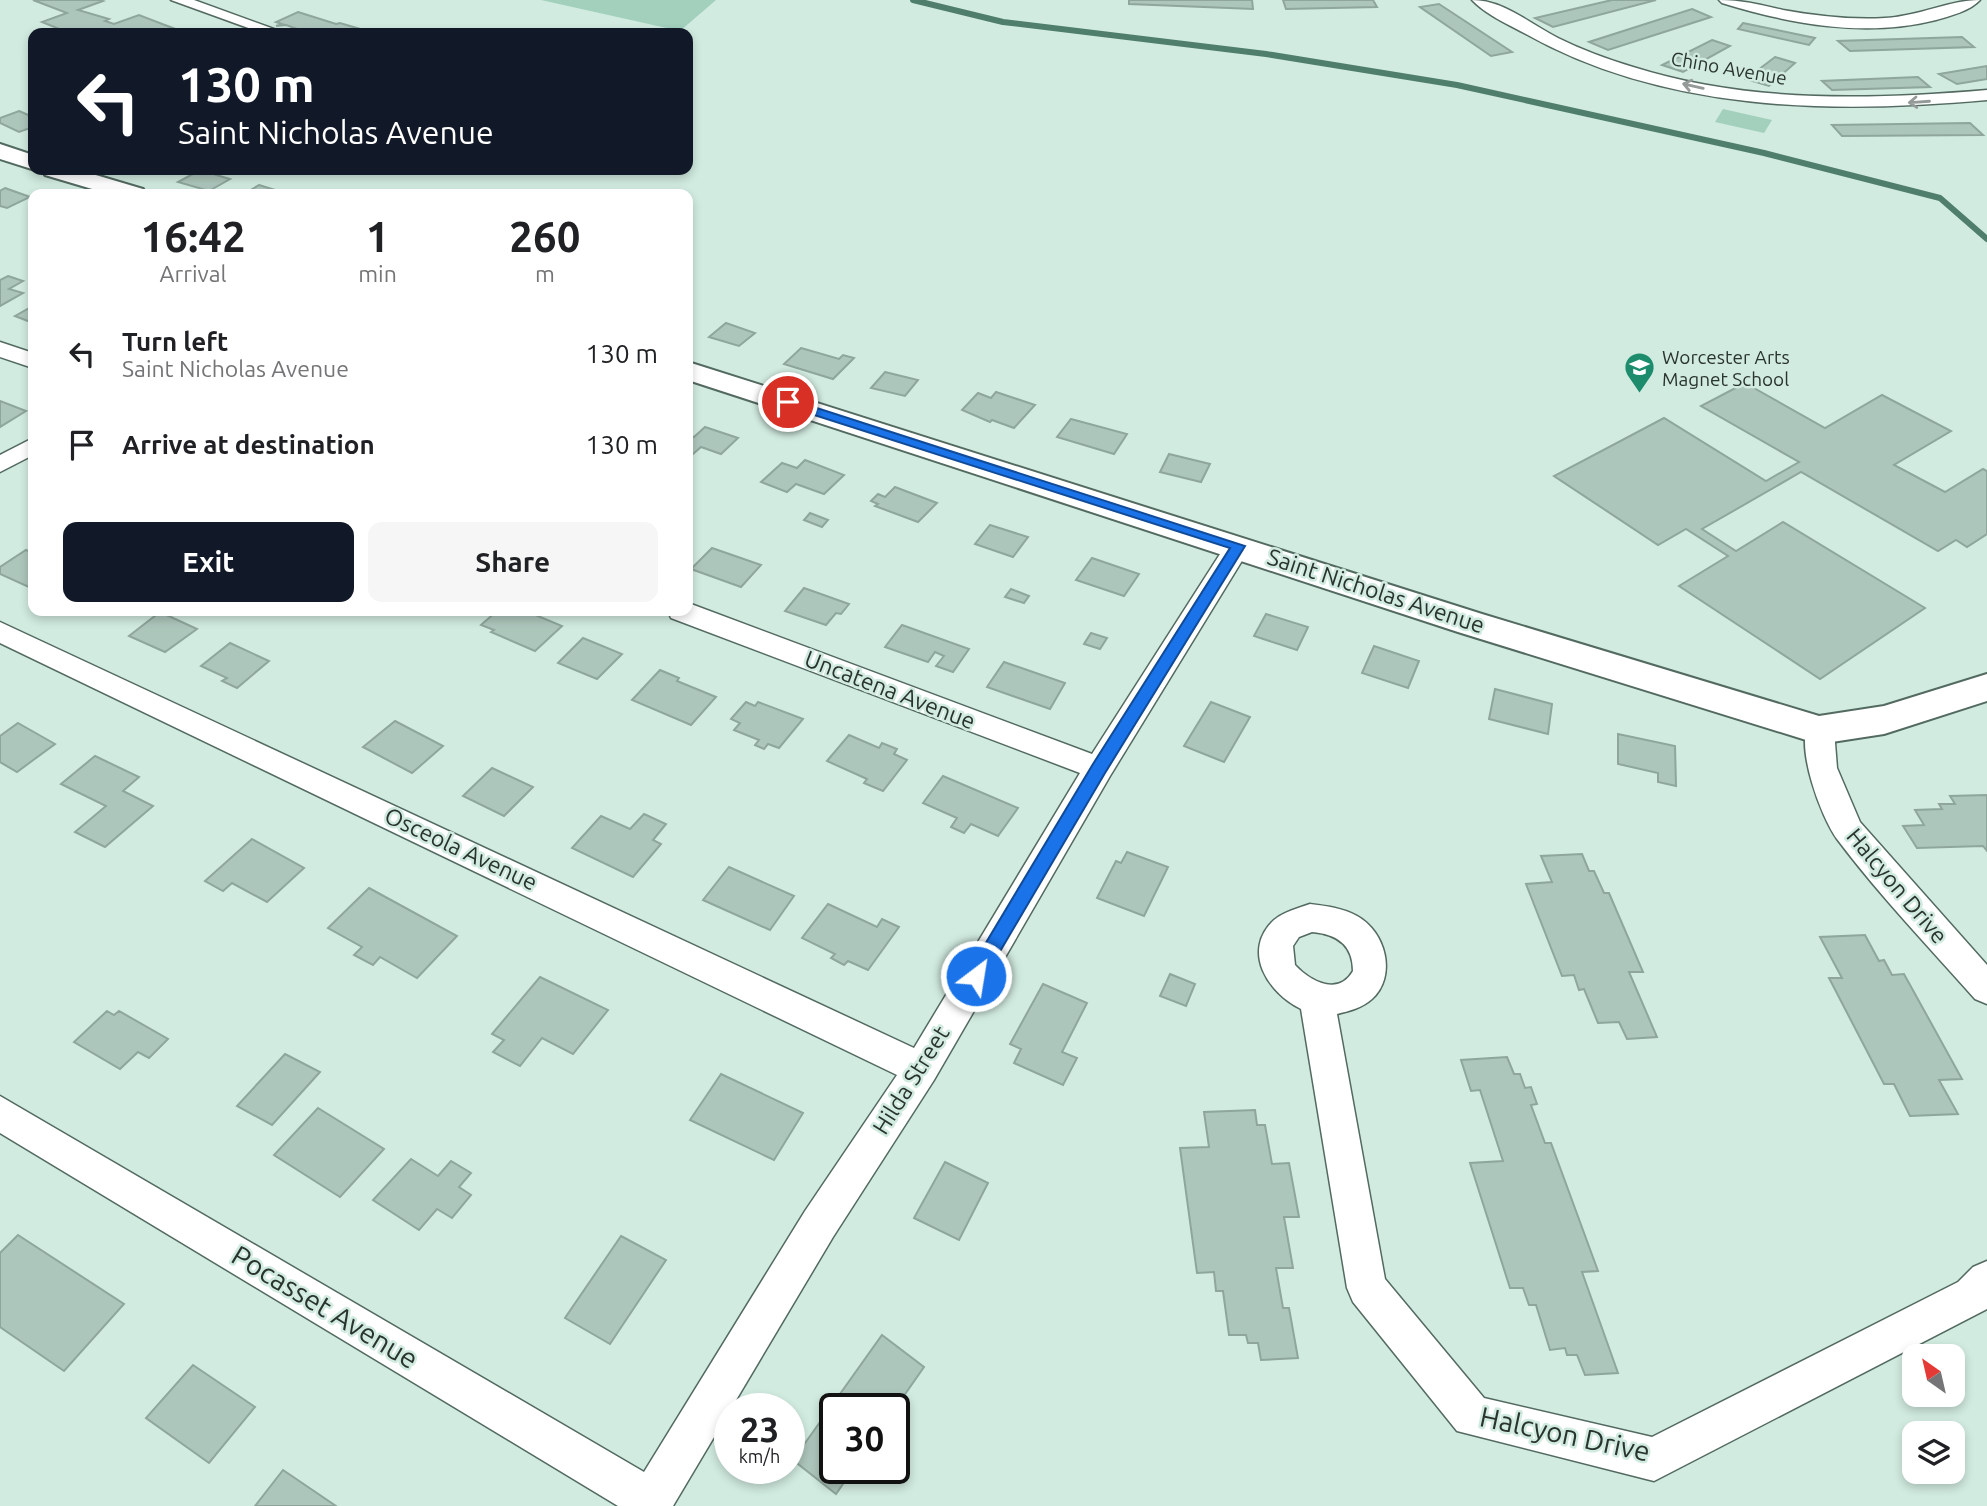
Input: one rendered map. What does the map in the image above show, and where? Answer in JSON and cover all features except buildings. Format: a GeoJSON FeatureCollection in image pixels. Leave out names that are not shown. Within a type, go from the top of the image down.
{"type":"FeatureCollection","features":[{"type":"Feature","properties":{"kind":"street"},"geometry":{"type":"LineString","coordinates":[[179,0],[262,28]]}},
{"type":"Feature","properties":{"kind":"street","name":"Chino Avenue"},"geometry":{"type":"LineString","coordinates":[[1480,0],[1518,25],[1580,54],[1706,89],[1820,103],[1915,103],[1987,95]]}},
{"type":"Feature","properties":{"kind":"street"},"geometry":{"type":"LineString","coordinates":[[1727,0],[1792,16],[1891,22],[1929,17],[1972,0]]}},
{"type":"Feature","properties":{"kind":"street"},"geometry":{"type":"LineString","coordinates":[[0,151],[28,161]]}},
{"type":"Feature","properties":{"kind":"street"},"geometry":{"type":"LineString","coordinates":[[71,175],[117,189]]}},
{"type":"Feature","properties":{"kind":"street"},"geometry":{"type":"LineString","coordinates":[[0,349],[28,359]]}},
{"type":"Feature","properties":{"kind":"street","name":"Saint Nicholas Avenue"},"geometry":{"type":"LineString","coordinates":[[693,373],[1470,622],[1819,730],[1856,728],[1930,708],[1987,687]]}},
{"type":"Feature","properties":{"kind":"street"},"geometry":{"type":"LineString","coordinates":[[0,465],[28,448]]}},
{"type":"Feature","properties":{"kind":"street","name":"Hilda Street"},"geometry":{"type":"LineString","coordinates":[[649,1504],[819,1224],[921,1069],[1099,768],[1238,546]]}},
{"type":"Feature","properties":{"kind":"street","name":"Uncatena Avenue"},"geometry":{"type":"LineString","coordinates":[[693,616],[1099,768]]}},
{"type":"Feature","properties":{"kind":"street","name":"Osceola Avenue"},"geometry":{"type":"LineString","coordinates":[[0,632],[921,1069]]}},
{"type":"Feature","properties":{"kind":"street","name":"Halcyon Drive"},"geometry":{"type":"LineString","coordinates":[[1819,730],[1822,768],[1847,829],[1987,989]]}},
{"type":"Feature","properties":{"kind":"street","name":"Halcyon Drive"},"geometry":{"type":"LineString","coordinates":[[1317,999],[1367,1288],[1472,1416],[1654,1459],[1972,1296],[1987,1280]]}},
{"type":"Feature","properties":{"kind":"street","name":"Pocasset Avenue"},"geometry":{"type":"LineString","coordinates":[[0,1113],[649,1504]]}},
{"type":"Feature","properties":{"kind":"green space"},"geometry":{"type":"Polygon","coordinates":[[[541,0],[716,0],[683,28],[667,28],[541,0]]]}},
{"type":"Feature","properties":{"kind":"green space"},"geometry":{"type":"Polygon","coordinates":[[[1723,109],[1772,120],[1764,133],[1715,122],[1723,109]]]}},
{"type":"Feature","properties":{"kind":"waterway"},"geometry":{"type":"LineString","coordinates":[[913,0],[1003,22],[1266,54],[1457,85],[1764,153],[1940,198],[1987,239]]}},
{"type":"Feature","properties":{"kind":"place","name":"Worcester Arts Magnet School"},"geometry":{"type":"Point","coordinates":[1639,395]}},
{"type":"Feature","properties":{"kind":"route"},"geometry":{"type":"LineString","coordinates":[[788,402],[1238,546],[1099,768],[976,976]]}}]}
